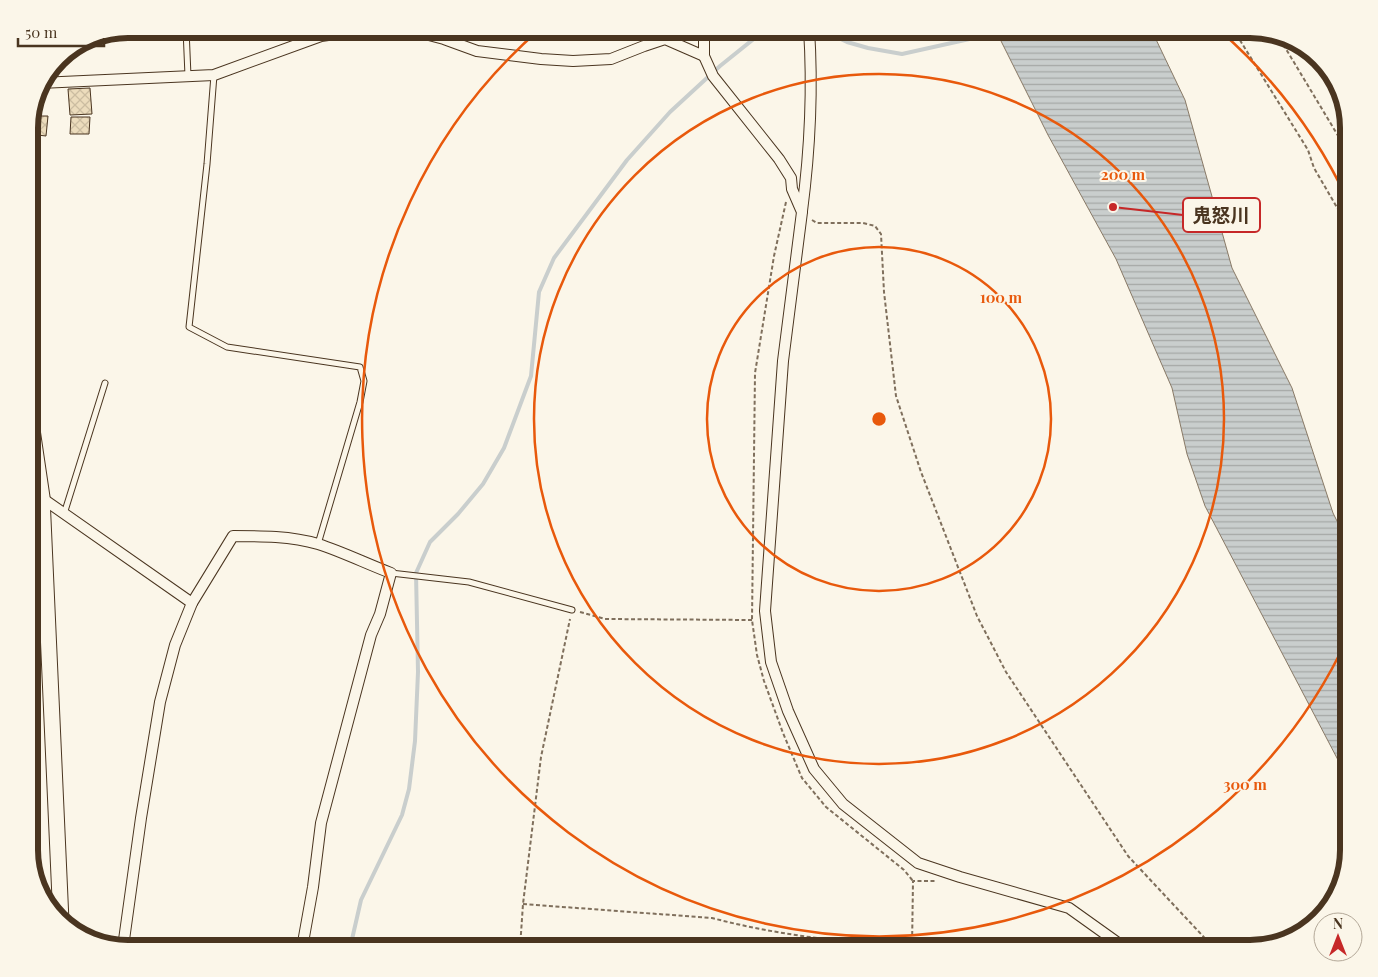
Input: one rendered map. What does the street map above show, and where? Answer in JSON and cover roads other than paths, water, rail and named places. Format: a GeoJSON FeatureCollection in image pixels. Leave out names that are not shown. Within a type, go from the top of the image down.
{"type":"FeatureCollection","features":[{"type":"Feature","properties":{"kind":"main road"},"geometry":{"type":"LineString","coordinates":[[38,470],[42,498],[60,909]]}},
{"type":"Feature","properties":{"kind":"street"},"geometry":{"type":"LineString","coordinates":[[50,83],[214,75],[316,38]]}},
{"type":"Feature","properties":{"kind":"street"},"geometry":{"type":"LineString","coordinates":[[440,38],[477,51],[573,61],[611,60],[664,39],[704,56]]}},
{"type":"Feature","properties":{"kind":"street"},"geometry":{"type":"LineString","coordinates":[[704,38],[704,56],[713,76],[779,159],[790,178],[792,189],[806,215]]}},
{"type":"Feature","properties":{"kind":"street"},"geometry":{"type":"LineString","coordinates":[[810,38],[812,77],[806,215],[783,362],[765,611],[771,662],[788,711],[814,769],[843,804],[918,863],[960,878],[1068,908],[1114,940]]}},
{"type":"Feature","properties":{"kind":"street"},"geometry":{"type":"LineString","coordinates":[[38,495],[192,603]]}},
{"type":"Feature","properties":{"kind":"street"},"geometry":{"type":"LineString","coordinates":[[125,939],[141,818],[160,702],[175,645],[192,603],[233,536],[289,538],[318,544],[391,573],[380,614],[371,635],[321,823],[313,887],[303,940]]}},
{"type":"Feature","properties":{"kind":"lane"},"geometry":{"type":"LineString","coordinates":[[186,38],[188,76]]}},
{"type":"Feature","properties":{"kind":"lane"},"geometry":{"type":"LineString","coordinates":[[298,38],[300,44]]}},
{"type":"Feature","properties":{"kind":"lane"},"geometry":{"type":"LineString","coordinates":[[214,75],[207,164],[189,327],[227,348],[360,367],[364,381],[360,402],[318,544]]}},
{"type":"Feature","properties":{"kind":"lane"},"geometry":{"type":"LineString","coordinates":[[64,514],[105,383]]}},
{"type":"Feature","properties":{"kind":"lane"},"geometry":{"type":"LineString","coordinates":[[391,573],[468,582],[572,610]]}},
{"type":"Feature","properties":{"kind":"waterway"},"geometry":{"type":"LineString","coordinates":[[352,940],[361,900],[402,815],[409,789],[415,741],[418,672],[416,573],[430,542],[458,514],[483,484],[504,448],[531,376],[539,292],[554,258],[627,160],[670,112],[720,66],[755,38]]}},
{"type":"Feature","properties":{"kind":"waterway"},"geometry":{"type":"LineString","coordinates":[[839,38],[868,48],[902,54],[974,38]]}},
{"type":"Feature","properties":{"kind":"place","name":"鬼怒川"},"geometry":{"type":"Point","coordinates":[1113,207]}}]}
